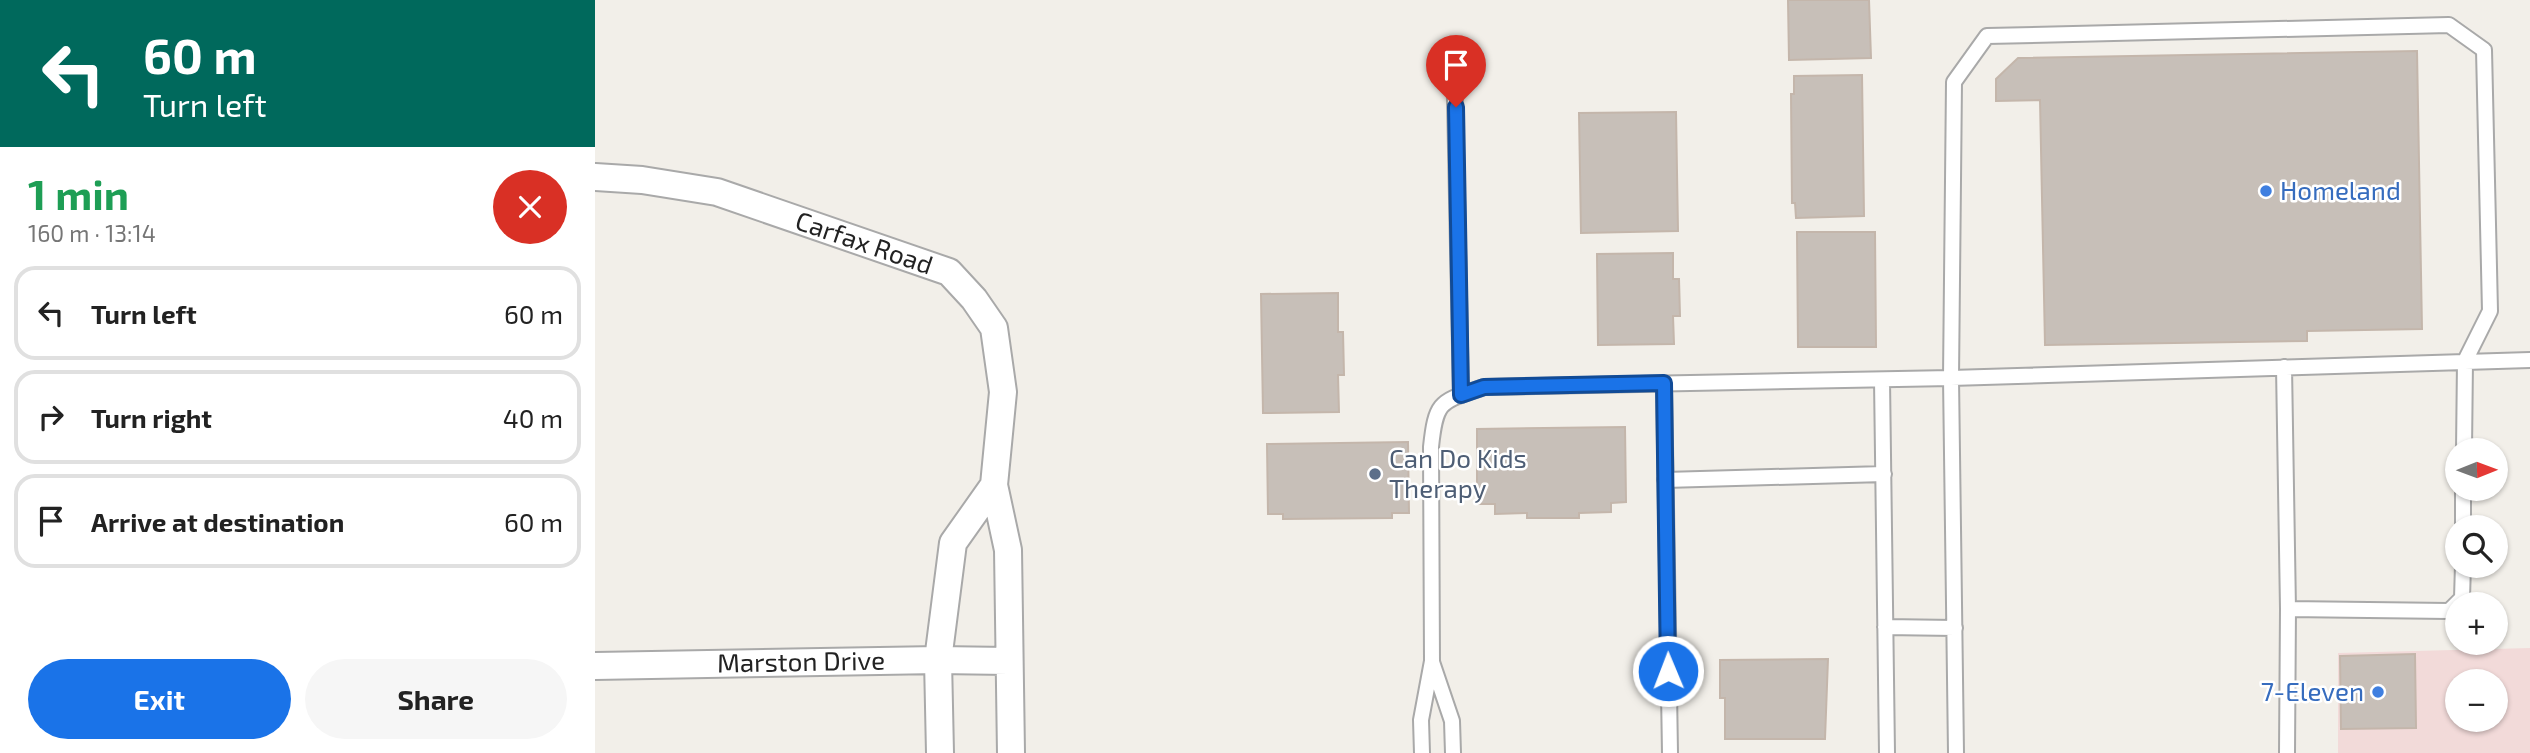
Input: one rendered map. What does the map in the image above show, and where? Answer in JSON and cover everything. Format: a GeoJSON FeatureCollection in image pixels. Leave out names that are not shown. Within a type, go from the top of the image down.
{"type":"FeatureCollection","features":[{"type":"Feature","properties":{"kind":"street","name":"Carfax Road"},"geometry":{"type":"LineString","coordinates":[[595,177],[642,180],[717,191],[949,272],[974,299],[994,328],[1003,392],[994,485],[1008,550],[1011,753]]}},
{"type":"Feature","properties":{"kind":"street","name":"Carfax Road"},"geometry":{"type":"LineString","coordinates":[[940,753],[938,660],[953,543],[994,485]]}},
{"type":"Feature","properties":{"kind":"street","name":"Marston Drive"},"geometry":{"type":"LineString","coordinates":[[595,666],[1008,661]]}},
{"type":"Feature","properties":{"kind":"lane"},"geometry":{"type":"LineString","coordinates":[[1956,753],[1951,378],[1954,82],[1987,36],[2449,25],[2484,50],[2490,311],[2465,361],[2464,438]]}},
{"type":"Feature","properties":{"kind":"lane"},"geometry":{"type":"LineString","coordinates":[[1454,51],[1461,395]]}},
{"type":"Feature","properties":{"kind":"lane"},"geometry":{"type":"LineString","coordinates":[[1422,753],[1421,720],[1432,661],[1431,447],[1434,417],[1446,400],[1484,387],[1882,380],[2530,360]]}},
{"type":"Feature","properties":{"kind":"lane"},"geometry":{"type":"LineString","coordinates":[[2284,368],[2288,609],[2287,753]]}},
{"type":"Feature","properties":{"kind":"lane"},"geometry":{"type":"LineString","coordinates":[[1882,380],[1887,753]]}},
{"type":"Feature","properties":{"kind":"lane"},"geometry":{"type":"LineString","coordinates":[[1664,383],[1670,753]]}},
{"type":"Feature","properties":{"kind":"lane"},"geometry":{"type":"LineString","coordinates":[[1665,480],[1884,474]]}},
{"type":"Feature","properties":{"kind":"lane"},"geometry":{"type":"LineString","coordinates":[[2288,609],[2449,611],[2462,598],[2463,578]]}},
{"type":"Feature","properties":{"kind":"lane"},"geometry":{"type":"LineString","coordinates":[[1885,627],[1955,628]]}},
{"type":"Feature","properties":{"kind":"lane"},"geometry":{"type":"LineString","coordinates":[[1432,661],[1452,721],[1453,753]]}},
{"type":"Feature","properties":{"kind":"shaded area"},"geometry":{"type":"Polygon","coordinates":[[[2530,648],[2530,753],[2338,753],[2338,653],[2445,650],[2445,655],[2508,655],[2508,649],[2530,648]]]}},
{"type":"Feature","properties":{"kind":"building"},"geometry":{"type":"Polygon","coordinates":[[[1788,0],[1869,0],[1871,58],[1789,60],[1788,0]]]}},
{"type":"Feature","properties":{"kind":"building"},"geometry":{"type":"Polygon","coordinates":[[[2417,51],[2422,329],[2307,331],[2307,341],[2045,345],[2040,100],[1996,101],[1996,79],[2018,58],[2417,51]]]}},
{"type":"Feature","properties":{"kind":"building"},"geometry":{"type":"Polygon","coordinates":[[[1862,75],[1864,216],[1796,218],[1795,203],[1792,203],[1791,94],[1794,94],[1794,76],[1862,75]]]}},
{"type":"Feature","properties":{"kind":"building"},"geometry":{"type":"Polygon","coordinates":[[[1676,112],[1678,231],[1581,233],[1579,113],[1676,112]]]}},
{"type":"Feature","properties":{"kind":"building"},"geometry":{"type":"Polygon","coordinates":[[[1797,232],[1875,232],[1876,347],[1798,347],[1797,232]]]}},
{"type":"Feature","properties":{"kind":"building"},"geometry":{"type":"Polygon","coordinates":[[[1673,253],[1673,279],[1679,279],[1680,316],[1673,316],[1674,344],[1598,345],[1597,254],[1673,253]]]}},
{"type":"Feature","properties":{"kind":"building"},"geometry":{"type":"Polygon","coordinates":[[[1338,293],[1338,332],[1343,332],[1344,375],[1338,375],[1339,412],[1263,413],[1261,294],[1338,293]]]}},
{"type":"Feature","properties":{"kind":"building"},"geometry":{"type":"Polygon","coordinates":[[[1625,427],[1626,502],[1611,503],[1611,512],[1579,513],[1579,518],[1527,518],[1527,513],[1495,514],[1495,504],[1477,504],[1477,429],[1625,427]]]}},
{"type":"Feature","properties":{"kind":"building"},"geometry":{"type":"Polygon","coordinates":[[[1408,442],[1409,513],[1392,513],[1392,518],[1283,519],[1283,514],[1268,514],[1267,444],[1408,442]]]}},
{"type":"Feature","properties":{"kind":"building","name":"7-Eleven"},"geometry":{"type":"Polygon","coordinates":[[[2415,654],[2416,728],[2341,729],[2340,656],[2415,654]]]}},
{"type":"Feature","properties":{"kind":"building"},"geometry":{"type":"Polygon","coordinates":[[[1828,659],[1825,739],[1725,739],[1725,698],[1720,698],[1720,660],[1828,659]]]}},
{"type":"Feature","properties":{"kind":"place","name":"Homeland"},"geometry":{"type":"Point","coordinates":[2266,191]}},
{"type":"Feature","properties":{"kind":"place","name":"Can Do Kids Therapy"},"geometry":{"type":"Point","coordinates":[1375,474]}},
{"type":"Feature","properties":{"kind":"place","name":"7-Eleven"},"geometry":{"type":"Point","coordinates":[2378,692]}},
{"type":"Feature","properties":{"kind":"route"},"geometry":{"type":"LineString","coordinates":[[1456,107],[1461,395],[1484,387],[1664,383],[1668,671]]}}]}
